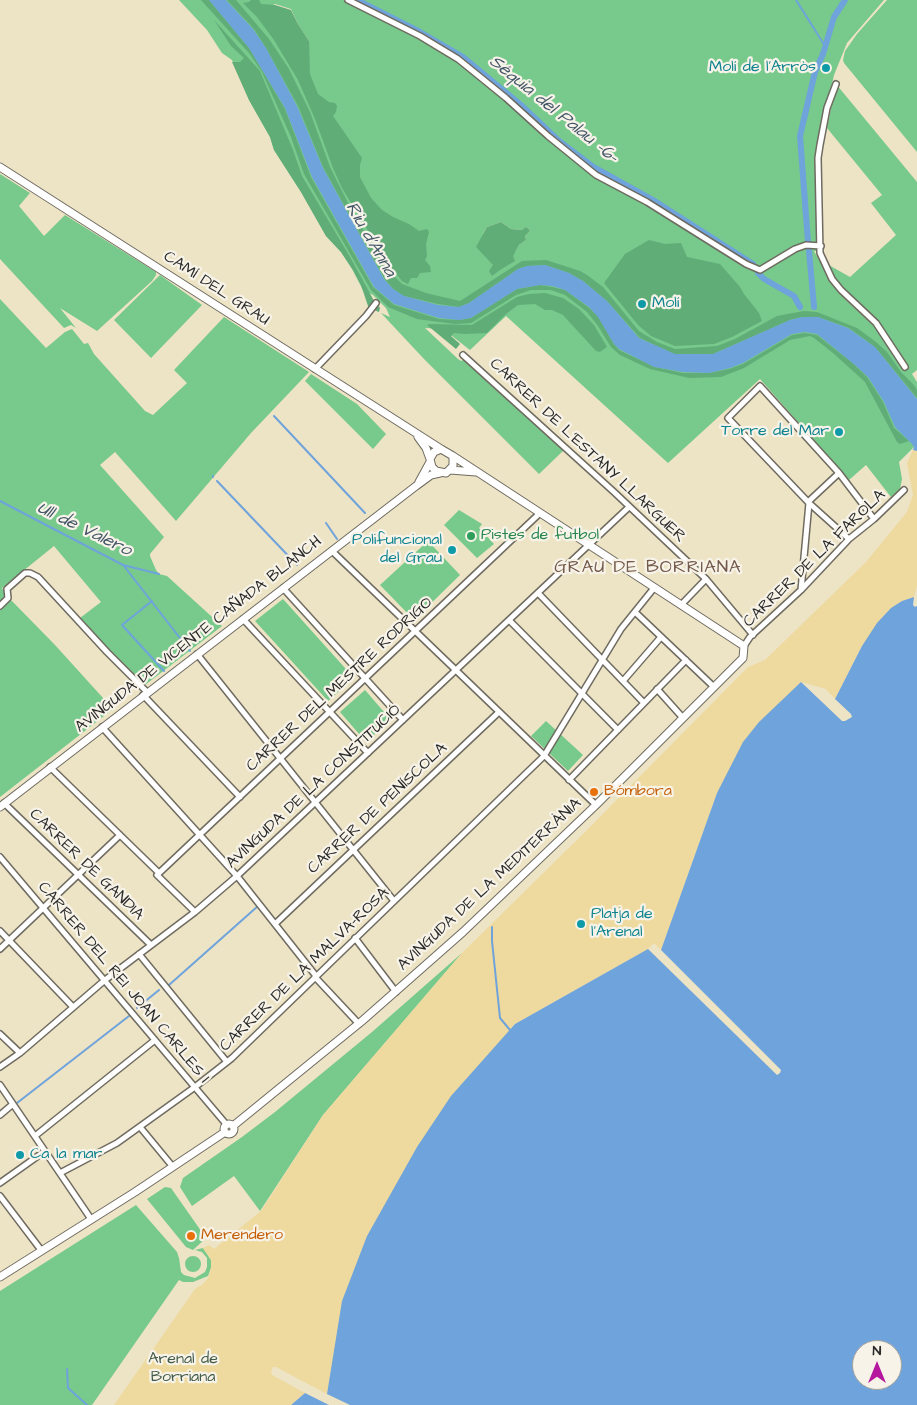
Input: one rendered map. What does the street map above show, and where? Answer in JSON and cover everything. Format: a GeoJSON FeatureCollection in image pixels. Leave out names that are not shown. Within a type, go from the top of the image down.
{"type":"FeatureCollection","features":[{"type":"Feature","properties":{"kind":"street"},"geometry":{"type":"LineString","coordinates":[[348,0],[420,36],[458,59],[596,175],[648,202],[746,264],[760,270],[795,249],[806,245],[820,246]]}},
{"type":"Feature","properties":{"kind":"street"},"geometry":{"type":"LineString","coordinates":[[836,84],[827,108],[818,158],[820,246],[823,260],[832,278],[841,290],[876,323],[905,367]]}},
{"type":"Feature","properties":{"kind":"street","name":"CAMÍ DEL GRAU"},"geometry":{"type":"LineString","coordinates":[[0,167],[441,449]]}},
{"type":"Feature","properties":{"kind":"street"},"geometry":{"type":"LineString","coordinates":[[315,369],[376,303]]}},
{"type":"Feature","properties":{"kind":"street","name":"CARRER DE L'ESTANY LLARGUER"},"geometry":{"type":"LineString","coordinates":[[463,355],[706,580],[752,636]]}},
{"type":"Feature","properties":{"kind":"street"},"geometry":{"type":"LineString","coordinates":[[849,539],[808,503],[728,418],[760,386],[839,472],[874,519]]}},
{"type":"Feature","properties":{"kind":"street","name":"CAMÍ DEL GRAU"},"geometry":{"type":"LineString","coordinates":[[416,434],[426,448],[430,461]]}},
{"type":"Feature","properties":{"kind":"street"},"geometry":{"type":"LineString","coordinates":[[453,456],[453,466],[446,473],[436,471],[430,461],[434,452],[441,449],[453,456],[744,646]]}},
{"type":"Feature","properties":{"kind":"street","name":"AVINGUDA DE VICENTE CAÑADA BLANCH"},"geometry":{"type":"LineString","coordinates":[[416,486],[430,461]]}},
{"type":"Feature","properties":{"kind":"street"},"geometry":{"type":"LineString","coordinates":[[450,470],[476,472]]}},
{"type":"Feature","properties":{"kind":"street"},"geometry":{"type":"LineString","coordinates":[[801,590],[808,503],[839,472]]}},
{"type":"Feature","properties":{"kind":"street","name":"AVINGUDA DE VICENTE CAÑADA BLANCH"},"geometry":{"type":"LineString","coordinates":[[2,805],[416,486],[431,475],[441,473]]}},
{"type":"Feature","properties":{"kind":"street","name":"CARRER DE LA FAROLA"},"geometry":{"type":"LineString","coordinates":[[744,646],[849,539],[874,519],[904,490]]}},
{"type":"Feature","properties":{"kind":"street","name":"AVINGUDA DE LA CONSTITUCIÓ"},"geometry":{"type":"LineString","coordinates":[[0,1067],[20,1053],[105,980],[195,912],[238,876],[629,507]]}},
{"type":"Feature","properties":{"kind":"street","name":"CARRER DEL MESTRE RODRIGO"},"geometry":{"type":"LineString","coordinates":[[158,874],[540,513]]}},
{"type":"Feature","properties":{"kind":"street"},"geometry":{"type":"LineString","coordinates":[[332,550],[596,805]]}},
{"type":"Feature","properties":{"kind":"street"},"geometry":{"type":"LineString","coordinates":[[0,606],[8,598],[7,589],[25,573],[38,577],[240,797]]}},
{"type":"Feature","properties":{"kind":"street"},"geometry":{"type":"LineString","coordinates":[[681,605],[706,580]]}},
{"type":"Feature","properties":{"kind":"street"},"geometry":{"type":"LineString","coordinates":[[283,588],[403,720]]}},
{"type":"Feature","properties":{"kind":"street","name":"CARRER DE LA MALVA-ROSA"},"geometry":{"type":"LineString","coordinates":[[60,1173],[117,1143],[227,1062],[544,756],[621,629],[654,588]]}},
{"type":"Feature","properties":{"kind":"street"},"geometry":{"type":"LineString","coordinates":[[538,593],[644,703]]}},
{"type":"Feature","properties":{"kind":"street"},"geometry":{"type":"LineString","coordinates":[[635,612],[714,687]]}},
{"type":"Feature","properties":{"kind":"street"},"geometry":{"type":"LineString","coordinates":[[243,619],[368,753]]}},
{"type":"Feature","properties":{"kind":"street"},"geometry":{"type":"LineString","coordinates":[[509,620],[618,730]]}},
{"type":"Feature","properties":{"kind":"street"},"geometry":{"type":"LineString","coordinates":[[623,681],[661,637]]}},
{"type":"Feature","properties":{"kind":"street","name":"AVINGUDA DE LA MEDITERRÀNIA"},"geometry":{"type":"LineString","coordinates":[[0,1277],[173,1167],[228,1127],[359,1024],[491,907],[596,805],[742,658],[744,646]]}},
{"type":"Feature","properties":{"kind":"street"},"geometry":{"type":"LineString","coordinates":[[197,654],[394,901]]}},
{"type":"Feature","properties":{"kind":"street"},"geometry":{"type":"LineString","coordinates":[[570,780],[686,660]]}},
{"type":"Feature","properties":{"kind":"street"},"geometry":{"type":"LineString","coordinates":[[657,690],[683,718]]}},
{"type":"Feature","properties":{"kind":"street","name":"CARRER DE PENÍSCOLA"},"geometry":{"type":"LineString","coordinates":[[275,924],[499,712]]}},
{"type":"Feature","properties":{"kind":"street"},"geometry":{"type":"LineString","coordinates":[[102,727],[238,876],[316,977],[359,1024]]}},
{"type":"Feature","properties":{"kind":"street"},"geometry":{"type":"LineString","coordinates":[[50,767],[195,912]]}},
{"type":"Feature","properties":{"kind":"street","name":"CARRER DE GANDIA"},"geometry":{"type":"LineString","coordinates":[[2,805],[151,945]]}},
{"type":"Feature","properties":{"kind":"street"},"geometry":{"type":"LineString","coordinates":[[0,948],[120,835]]}},
{"type":"Feature","properties":{"kind":"street","name":"CARRER DEL REI JOAN CARLES I"},"geometry":{"type":"LineString","coordinates":[[0,858],[228,1127]]}},
{"type":"Feature","properties":{"kind":"street"},"geometry":{"type":"LineString","coordinates":[[0,931],[73,1007]]}},
{"type":"Feature","properties":{"kind":"street"},"geometry":{"type":"LineString","coordinates":[[355,938],[396,992]]}},
{"type":"Feature","properties":{"kind":"street"},"geometry":{"type":"LineString","coordinates":[[139,954],[227,1062]]}},
{"type":"Feature","properties":{"kind":"street"},"geometry":{"type":"LineString","coordinates":[[0,1034],[20,1053]]}},
{"type":"Feature","properties":{"kind":"street"},"geometry":{"type":"LineString","coordinates":[[35,1136],[155,1040]]}},
{"type":"Feature","properties":{"kind":"street"},"geometry":{"type":"LineString","coordinates":[[0,1085],[91,1219]]}},
{"type":"Feature","properties":{"kind":"street"},"geometry":{"type":"LineString","coordinates":[[0,1115],[13,1104]]}},
{"type":"Feature","properties":{"kind":"street"},"geometry":{"type":"LineString","coordinates":[[140,1127],[173,1167]]}},
{"type":"Feature","properties":{"kind":"street"},"geometry":{"type":"LineString","coordinates":[[0,1183],[45,1151]]}},
{"type":"Feature","properties":{"kind":"street"},"geometry":{"type":"LineString","coordinates":[[0,1196],[41,1250]]}},
{"type":"Feature","properties":{"kind":"green space"},"geometry":{"type":"Polygon","coordinates":[[[179,0],[884,0],[847,43],[834,75],[819,145],[819,251],[814,251],[845,299],[880,332],[908,369],[882,326],[842,290],[827,264],[850,277],[896,235],[871,203],[882,195],[827,128],[836,84],[917,182],[917,370],[912,374],[917,382],[917,444],[899,462],[902,479],[900,489],[891,497],[866,465],[849,480],[760,379],[668,463],[506,316],[470,350],[443,329],[425,328],[458,359],[461,361],[465,359],[564,450],[539,474],[424,359],[381,313],[390,317],[386,308],[373,295],[369,293],[366,296],[352,269],[341,252],[326,236],[274,150],[270,137],[249,100],[232,60],[222,53],[207,30],[179,0]],[[273,5],[309,48],[309,41],[291,9],[273,5]],[[501,222],[487,227],[483,234],[515,252],[519,245],[526,240],[525,236],[530,231],[525,227],[522,230],[511,229],[501,222]]]}},
{"type":"Feature","properties":{"kind":"green space"},"geometry":{"type":"Polygon","coordinates":[[[201,0],[209,0],[249,48],[285,109],[311,177],[373,287],[394,305],[439,319],[459,320],[471,318],[517,289],[540,285],[565,290],[598,316],[619,350],[655,367],[683,373],[709,373],[729,369],[743,364],[792,335],[805,333],[817,335],[867,377],[883,402],[894,428],[909,441],[900,444],[897,442],[865,382],[833,353],[810,336],[790,340],[744,368],[721,377],[689,378],[650,369],[620,355],[611,347],[587,312],[565,295],[551,290],[531,290],[516,295],[471,323],[455,324],[417,319],[388,307],[371,290],[304,174],[291,137],[262,72],[249,53],[201,0]]]}},
{"type":"Feature","properties":{"kind":"green space"},"geometry":{"type":"Polygon","coordinates":[[[227,0],[236,0],[269,39],[289,69],[310,112],[330,167],[351,209],[376,251],[391,273],[402,284],[426,293],[460,301],[522,261],[546,260],[587,275],[603,287],[639,331],[657,342],[675,349],[717,346],[735,339],[777,316],[804,311],[817,312],[857,328],[876,342],[887,352],[901,372],[914,385],[917,390],[917,398],[875,347],[849,328],[818,317],[802,317],[790,320],[713,354],[674,354],[640,338],[607,301],[583,281],[569,273],[545,265],[527,266],[518,269],[469,303],[459,307],[404,296],[393,289],[384,278],[323,167],[298,106],[266,48],[254,29],[227,0]]]}},
{"type":"Feature","properties":{"kind":"green space"},"geometry":{"type":"Polygon","coordinates":[[[259,0],[261,4],[275,5],[291,10],[309,41],[310,74],[318,94],[337,106],[333,116],[362,158],[360,177],[371,198],[382,210],[393,217],[419,231],[427,229],[429,232],[425,260],[430,266],[431,272],[420,273],[417,278],[411,278],[408,284],[402,281],[387,262],[342,188],[298,80],[274,40],[257,17],[243,3],[259,0]]]}},
{"type":"Feature","properties":{"kind":"green space"},"geometry":{"type":"Polygon","coordinates":[[[887,0],[917,0],[917,152],[843,60],[845,51],[857,34],[887,0]]]}},
{"type":"Feature","properties":{"kind":"green space"},"geometry":{"type":"Polygon","coordinates":[[[214,20],[260,71],[302,176],[380,308],[379,312],[371,311],[353,270],[341,252],[326,236],[274,150],[270,137],[249,100],[232,62],[240,62],[244,58],[231,46],[214,20]]]}},
{"type":"Feature","properties":{"kind":"green space"},"geometry":{"type":"Polygon","coordinates":[[[0,174],[30,193],[19,206],[44,236],[65,215],[156,272],[152,281],[97,331],[60,308],[76,328],[71,325],[64,328],[0,259],[0,174]]]}},
{"type":"Feature","properties":{"kind":"green space"},"geometry":{"type":"Polygon","coordinates":[[[501,222],[511,229],[522,230],[525,227],[530,231],[525,236],[526,240],[519,245],[513,256],[515,261],[492,276],[489,271],[493,265],[476,247],[487,227],[501,222]]]}},
{"type":"Feature","properties":{"kind":"green space"},"geometry":{"type":"Polygon","coordinates":[[[649,240],[665,244],[681,243],[687,257],[720,264],[740,287],[759,313],[762,321],[714,344],[675,346],[651,336],[638,325],[604,283],[625,254],[649,240]]]}},
{"type":"Feature","properties":{"kind":"green space"},"geometry":{"type":"Polygon","coordinates":[[[160,275],[202,305],[151,358],[114,320],[160,275]]]}},
{"type":"Feature","properties":{"kind":"green space"},"geometry":{"type":"Polygon","coordinates":[[[545,293],[563,298],[579,309],[594,325],[607,347],[600,352],[596,351],[563,315],[552,310],[545,310],[535,304],[518,305],[487,333],[454,333],[451,336],[460,344],[456,349],[427,325],[472,325],[517,297],[545,293]]]}},
{"type":"Feature","properties":{"kind":"green space"},"geometry":{"type":"Polygon","coordinates":[[[0,299],[46,348],[65,332],[72,329],[84,344],[88,343],[94,354],[145,411],[153,415],[187,383],[174,370],[224,317],[309,372],[251,433],[176,521],[115,452],[100,465],[164,537],[150,554],[159,574],[167,576],[222,626],[145,685],[101,642],[80,618],[101,602],[54,546],[2,588],[5,593],[0,603],[0,299]]]}},
{"type":"Feature","properties":{"kind":"green space"},"geometry":{"type":"Polygon","coordinates":[[[311,374],[357,404],[386,434],[373,449],[305,381],[311,374]]]}},
{"type":"Feature","properties":{"kind":"green space","name":"Pistes de futbol"},"geometry":{"type":"Polygon","coordinates":[[[459,510],[482,524],[479,528],[494,544],[477,558],[444,525],[459,510]]]}},
{"type":"Feature","properties":{"kind":"green space"},"geometry":{"type":"Polygon","coordinates":[[[428,541],[460,575],[414,620],[380,585],[428,541]]]}},
{"type":"Feature","properties":{"kind":"green space"},"geometry":{"type":"Polygon","coordinates":[[[283,599],[354,678],[328,701],[255,621],[283,599]]]}},
{"type":"Feature","properties":{"kind":"green space"},"geometry":{"type":"Polygon","coordinates":[[[11,600],[113,709],[0,797],[0,609],[11,600]]]}},
{"type":"Feature","properties":{"kind":"green space"},"geometry":{"type":"Polygon","coordinates":[[[365,690],[391,720],[366,742],[340,712],[365,690]]]}},
{"type":"Feature","properties":{"kind":"green space"},"geometry":{"type":"Polygon","coordinates":[[[546,721],[583,755],[568,771],[531,736],[546,721]]]}},
{"type":"Feature","properties":{"kind":"green space"},"geometry":{"type":"Polygon","coordinates":[[[462,953],[323,1115],[260,1211],[234,1176],[192,1206],[180,1187],[183,1178],[275,1112],[372,1032],[462,953]]]}},
{"type":"Feature","properties":{"kind":"green space"},"geometry":{"type":"Polygon","coordinates":[[[165,1187],[171,1188],[206,1238],[193,1250],[186,1247],[147,1199],[165,1187]]]}},
{"type":"Feature","properties":{"kind":"green space"},"geometry":{"type":"Polygon","coordinates":[[[136,1205],[177,1252],[181,1272],[184,1275],[195,1278],[205,1272],[207,1258],[202,1252],[195,1250],[203,1248],[212,1265],[208,1276],[193,1282],[179,1280],[92,1405],[0,1405],[0,1291],[136,1205]]]}},
{"type":"Feature","properties":{"kind":"green space"},"geometry":{"type":"Polygon","coordinates":[[[193,1256],[199,1258],[201,1264],[199,1270],[193,1272],[187,1270],[185,1264],[187,1258],[193,1256]]]}},
{"type":"Feature","properties":{"kind":"sand","name":"Platja de l'Arenal"},"geometry":{"type":"Polygon","coordinates":[[[913,450],[917,451],[917,586],[914,597],[902,601],[862,646],[835,699],[826,689],[801,682],[717,793],[661,950],[654,943],[648,949],[515,1024],[510,1030],[333,1363],[327,1394],[273,1367],[272,1375],[305,1393],[291,1405],[114,1405],[195,1289],[208,1278],[211,1260],[203,1248],[209,1245],[214,1249],[261,1211],[323,1115],[462,953],[748,667],[765,660],[866,562],[907,512],[913,495],[907,463],[913,450]]]}},
{"type":"Feature","properties":{"kind":"water"},"geometry":{"type":"Polygon","coordinates":[[[209,0],[226,0],[253,29],[266,48],[297,106],[323,168],[384,279],[393,289],[404,296],[438,305],[459,307],[469,303],[518,269],[527,266],[545,265],[569,273],[583,281],[607,301],[639,338],[675,354],[713,354],[790,320],[802,317],[818,317],[848,328],[875,347],[917,399],[917,451],[913,450],[912,444],[895,427],[884,402],[868,377],[817,334],[805,332],[792,334],[743,363],[730,368],[709,373],[683,372],[654,367],[619,349],[598,317],[589,307],[565,290],[552,286],[540,285],[517,289],[471,318],[459,320],[439,318],[394,304],[374,287],[312,177],[285,108],[249,48],[209,0]]]}},
{"type":"Feature","properties":{"kind":"water"},"geometry":{"type":"Polygon","coordinates":[[[914,597],[913,605],[917,606],[917,1405],[350,1405],[327,1394],[342,1301],[367,1236],[417,1147],[451,1096],[515,1024],[648,949],[777,1075],[780,1073],[781,1070],[661,950],[717,793],[743,742],[759,722],[801,682],[842,721],[852,717],[835,699],[862,646],[877,623],[891,608],[902,601],[914,597]]]}},
{"type":"Feature","properties":{"kind":"water"},"geometry":{"type":"Polygon","coordinates":[[[305,1393],[329,1405],[291,1405],[305,1393]]]}},
{"type":"Feature","properties":{"kind":"waterway","name":"Séquia del Palau -6-"},"geometry":{"type":"LineString","coordinates":[[357,0],[420,32],[463,57],[521,105],[559,141],[592,166],[653,200],[753,264]]}},
{"type":"Feature","properties":{"kind":"waterway"},"geometry":{"type":"LineString","coordinates":[[796,0],[825,46]]}},
{"type":"Feature","properties":{"kind":"waterway"},"geometry":{"type":"LineString","coordinates":[[808,242],[800,136],[815,72],[823,54],[834,17],[845,0]]}},
{"type":"Feature","properties":{"kind":"waterway"},"geometry":{"type":"LineString","coordinates":[[809,251],[814,307]]}},
{"type":"Feature","properties":{"kind":"waterway","name":"Séquia del Palau -6-"},"geometry":{"type":"LineString","coordinates":[[758,273],[764,279],[794,296],[800,307]]}},
{"type":"Feature","properties":{"kind":"waterway"},"geometry":{"type":"LineString","coordinates":[[274,416],[365,513]]}},
{"type":"Feature","properties":{"kind":"waterway"},"geometry":{"type":"LineString","coordinates":[[217,481],[297,565]]}},
{"type":"Feature","properties":{"kind":"waterway","name":"Ull de Valero"},"geometry":{"type":"LineString","coordinates":[[0,501],[123,565],[159,574]]}},
{"type":"Feature","properties":{"kind":"waterway"},"geometry":{"type":"LineString","coordinates":[[326,523],[337,539]]}},
{"type":"Feature","properties":{"kind":"waterway"},"geometry":{"type":"LineString","coordinates":[[124,566],[190,651]]}},
{"type":"Feature","properties":{"kind":"waterway"},"geometry":{"type":"LineString","coordinates":[[152,601],[122,625],[164,671]]}},
{"type":"Feature","properties":{"kind":"waterway"},"geometry":{"type":"LineString","coordinates":[[169,985],[258,906]]}},
{"type":"Feature","properties":{"kind":"waterway"},"geometry":{"type":"LineString","coordinates":[[492,927],[500,1018],[510,1030]]}},
{"type":"Feature","properties":{"kind":"waterway"},"geometry":{"type":"LineString","coordinates":[[137,1008],[159,990]]}},
{"type":"Feature","properties":{"kind":"waterway"},"geometry":{"type":"LineString","coordinates":[[17,1103],[129,1016]]}},
{"type":"Feature","properties":{"kind":"waterway"},"geometry":{"type":"LineString","coordinates":[[67,1369],[68,1388],[87,1405]]}},
{"type":"Feature","properties":{"kind":"place","name":"Molí de l'Arròs"},"geometry":{"type":"Point","coordinates":[826,68]}},
{"type":"Feature","properties":{"kind":"place","name":"Molí"},"geometry":{"type":"Point","coordinates":[642,304]}},
{"type":"Feature","properties":{"kind":"place","name":"Torre del Mar"},"geometry":{"type":"Point","coordinates":[839,432]}},
{"type":"Feature","properties":{"kind":"place","name":"Pistes de futbol"},"geometry":{"type":"Point","coordinates":[471,536]}},
{"type":"Feature","properties":{"kind":"place","name":"Polifuncional del Grau"},"geometry":{"type":"Point","coordinates":[452,550]}},
{"type":"Feature","properties":{"kind":"place","name":"Bómbora"},"geometry":{"type":"Point","coordinates":[594,792]}},
{"type":"Feature","properties":{"kind":"place","name":"Platja de l'Arenal"},"geometry":{"type":"Point","coordinates":[581,924]}},
{"type":"Feature","properties":{"kind":"place","name":"Ca la mar"},"geometry":{"type":"Point","coordinates":[20,1155]}},
{"type":"Feature","properties":{"kind":"place","name":"Merendero"},"geometry":{"type":"Point","coordinates":[191,1236]}},
{"type":"Feature","properties":{"kind":"district","name":"GRAU DE BORRIANA"},"geometry":{"type":"Point","coordinates":[648,568]}},
{"type":"Feature","properties":{"kind":"water label","name":"Riu d'Anna"},"geometry":{"type":"Point","coordinates":[370,240]}},
{"type":"Feature","properties":{"kind":"park label","name":"Arenal de Borriana"},"geometry":{"type":"Point","coordinates":[183,1369]}}]}
